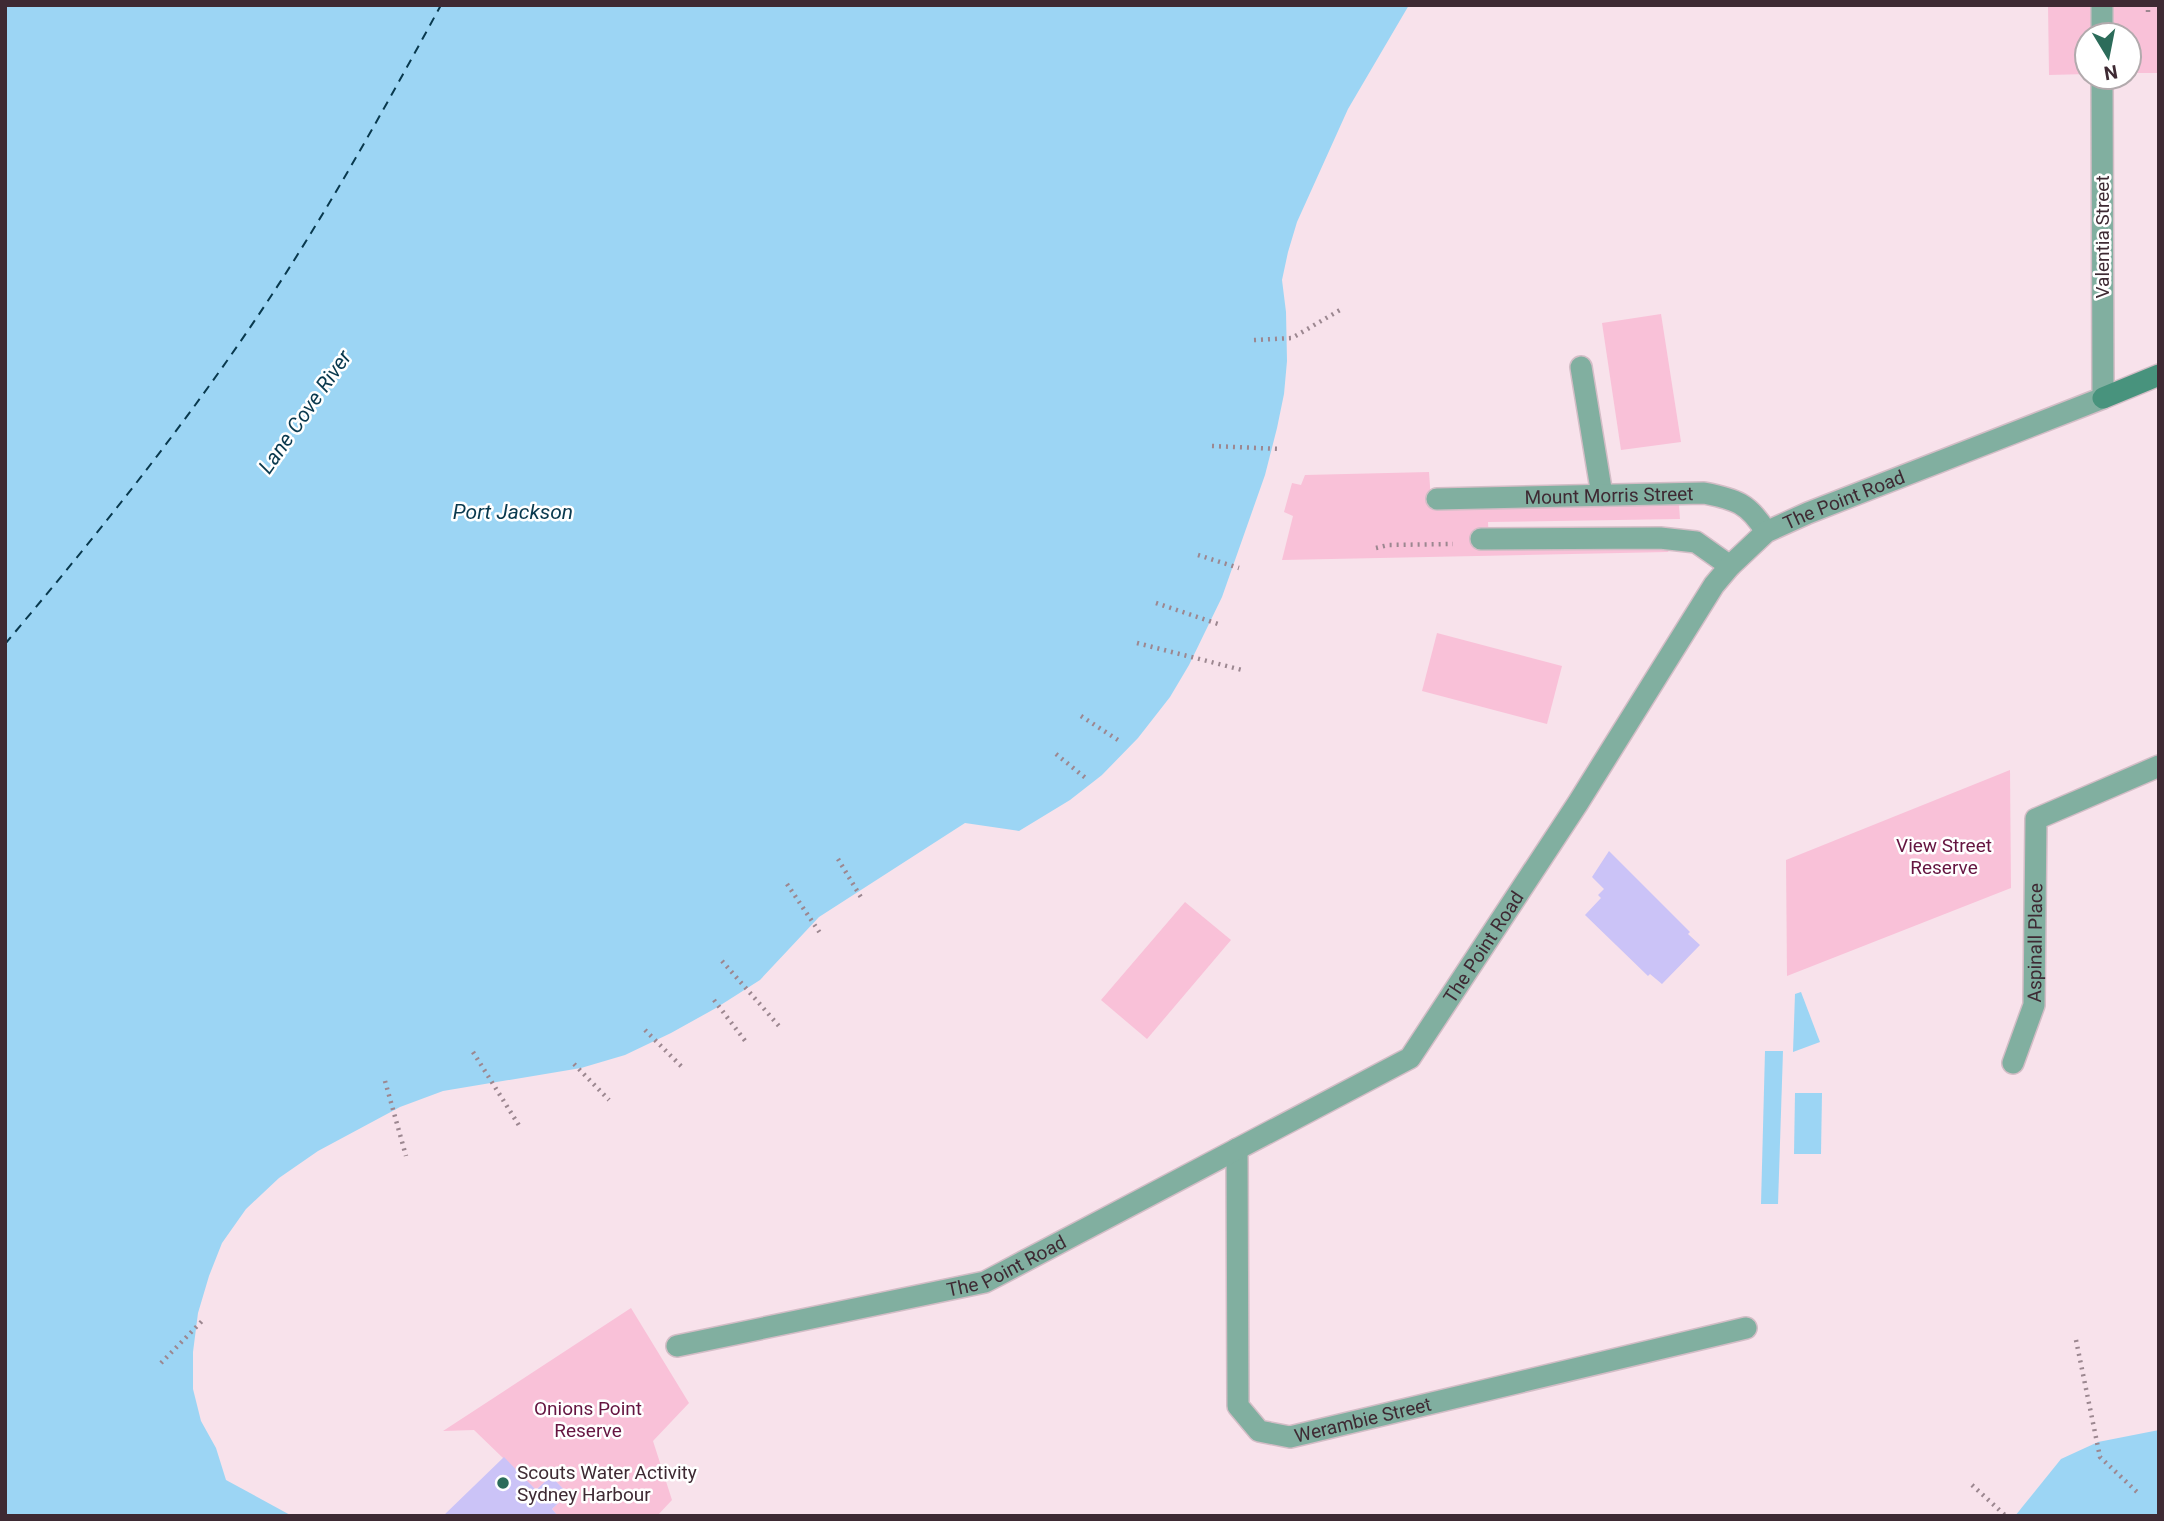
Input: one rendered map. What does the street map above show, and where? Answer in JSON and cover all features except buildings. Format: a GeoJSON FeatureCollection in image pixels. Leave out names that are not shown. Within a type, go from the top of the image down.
{"type":"FeatureCollection","features":[{"type":"Feature","properties":{"kind":"street","name":"Valentia Street"},"geometry":{"type":"LineString","coordinates":[[2102,91],[2103,398]]}},
{"type":"Feature","properties":{"kind":"street"},"geometry":{"type":"LineString","coordinates":[[1581,367],[1602,495]]}},
{"type":"Feature","properties":{"kind":"street","name":"The Point Road"},"geometry":{"type":"LineString","coordinates":[[677,1346],[985,1282],[1410,1058],[1570,815],[1714,585],[1766,532],[2159,375]]}},
{"type":"Feature","properties":{"kind":"street","name":"Mount Morris Street"},"geometry":{"type":"LineString","coordinates":[[1437,499],[1703,493],[1734,499],[1766,532]]}},
{"type":"Feature","properties":{"kind":"street"},"geometry":{"type":"LineString","coordinates":[[1481,539],[1660,538],[1696,542],[1730,566]]}},
{"type":"Feature","properties":{"kind":"street","name":"Aspinall Place"},"geometry":{"type":"LineString","coordinates":[[2013,1063],[2034,1005],[2036,819],[2159,766]]}},
{"type":"Feature","properties":{"kind":"street","name":"Werambie Street"},"geometry":{"type":"LineString","coordinates":[[1237,1149],[1238,1406],[1259,1431],[1290,1437],[1746,1328]]}},
{"type":"Feature","properties":{"kind":"path"},"geometry":{"type":"LineString","coordinates":[[1254,340],[1292,338],[1340,310]]}},
{"type":"Feature","properties":{"kind":"path"},"geometry":{"type":"LineString","coordinates":[[1212,446],[1281,449]]}},
{"type":"Feature","properties":{"kind":"path"},"geometry":{"type":"LineString","coordinates":[[1376,548],[1388,545],[1471,544],[1481,539]]}},
{"type":"Feature","properties":{"kind":"path"},"geometry":{"type":"LineString","coordinates":[[1198,555],[1239,568]]}},
{"type":"Feature","properties":{"kind":"path"},"geometry":{"type":"LineString","coordinates":[[1156,603],[1218,624]]}},
{"type":"Feature","properties":{"kind":"path"},"geometry":{"type":"LineString","coordinates":[[1137,643],[1242,670]]}},
{"type":"Feature","properties":{"kind":"path"},"geometry":{"type":"LineString","coordinates":[[1081,716],[1121,742]]}},
{"type":"Feature","properties":{"kind":"path"},"geometry":{"type":"LineString","coordinates":[[1056,754],[1088,780]]}},
{"type":"Feature","properties":{"kind":"path"},"geometry":{"type":"LineString","coordinates":[[838,859],[862,899]]}},
{"type":"Feature","properties":{"kind":"path"},"geometry":{"type":"LineString","coordinates":[[787,884],[822,936]]}},
{"type":"Feature","properties":{"kind":"path"},"geometry":{"type":"LineString","coordinates":[[722,961],[779,1026]]}},
{"type":"Feature","properties":{"kind":"path"},"geometry":{"type":"LineString","coordinates":[[714,1000],[746,1042]]}},
{"type":"Feature","properties":{"kind":"path"},"geometry":{"type":"LineString","coordinates":[[645,1030],[684,1069]]}},
{"type":"Feature","properties":{"kind":"path"},"geometry":{"type":"LineString","coordinates":[[473,1052],[520,1126]]}},
{"type":"Feature","properties":{"kind":"path"},"geometry":{"type":"LineString","coordinates":[[574,1064],[609,1100]]}},
{"type":"Feature","properties":{"kind":"path"},"geometry":{"type":"LineString","coordinates":[[385,1081],[406,1156]]}},
{"type":"Feature","properties":{"kind":"path"},"geometry":{"type":"LineString","coordinates":[[161,1363],[205,1318]]}},
{"type":"Feature","properties":{"kind":"path"},"geometry":{"type":"LineString","coordinates":[[2076,1340],[2100,1457],[2137,1492]]}},
{"type":"Feature","properties":{"kind":"path"},"geometry":{"type":"LineString","coordinates":[[1972,1485],[2006,1516]]}},
{"type":"Feature","properties":{"kind":"green space"},"geometry":{"type":"Polygon","coordinates":[[[2048,5],[2159,5],[2159,73],[2143,73],[2143,21],[2073,21],[2073,74],[2049,75],[2048,5]]]}},
{"type":"Feature","properties":{"kind":"green space"},"geometry":{"type":"Polygon","coordinates":[[[1661,314],[1681,442],[1621,450],[1602,323],[1661,314]]]}},
{"type":"Feature","properties":{"kind":"green space"},"geometry":{"type":"Polygon","coordinates":[[[1429,472],[1431,500],[1436,507],[1679,505],[1680,519],[1488,522],[1489,546],[1672,545],[1668,552],[1282,560],[1293,516],[1284,512],[1292,483],[1301,485],[1305,475],[1429,472]]]}},
{"type":"Feature","properties":{"kind":"green space"},"geometry":{"type":"Polygon","coordinates":[[[1437,633],[1562,666],[1547,724],[1422,691],[1437,633]]]}},
{"type":"Feature","properties":{"kind":"green space","name":"View Street Reserve"},"geometry":{"type":"Polygon","coordinates":[[[2010,770],[2011,888],[1787,976],[1786,860],[2010,770]]]}},
{"type":"Feature","properties":{"kind":"green space"},"geometry":{"type":"Polygon","coordinates":[[[1185,902],[1231,940],[1147,1039],[1101,1000],[1185,902]]]}},
{"type":"Feature","properties":{"kind":"green space","name":"Onions Point Reserve"},"geometry":{"type":"Polygon","coordinates":[[[631,1308],[689,1403],[653,1441],[672,1500],[657,1516],[558,1516],[552,1509],[568,1494],[551,1476],[536,1490],[474,1430],[443,1431],[631,1308]]]}},
{"type":"Feature","properties":{"kind":"water","name":"Port Jackson"},"geometry":{"type":"Polygon","coordinates":[[[5,5],[1409,5],[1348,109],[1297,222],[1282,280],[1287,361],[1284,394],[1265,475],[1222,597],[1170,697],[1138,738],[1102,775],[1070,800],[1019,831],[965,823],[819,917],[760,980],[671,1033],[625,1055],[581,1068],[443,1091],[400,1107],[318,1151],[279,1178],[246,1209],[222,1243],[198,1313],[193,1352],[193,1389],[201,1421],[216,1448],[226,1480],[292,1516],[5,1516],[5,5]]]}},
{"type":"Feature","properties":{"kind":"water"},"geometry":{"type":"Polygon","coordinates":[[[1801,992],[1820,1042],[1793,1052],[1795,994],[1801,992]]]}},
{"type":"Feature","properties":{"kind":"water"},"geometry":{"type":"Polygon","coordinates":[[[1765,1051],[1783,1051],[1778,1204],[1761,1204],[1765,1051]]]}},
{"type":"Feature","properties":{"kind":"water"},"geometry":{"type":"Polygon","coordinates":[[[1795,1093],[1822,1093],[1821,1154],[1794,1154],[1795,1093]]]}},
{"type":"Feature","properties":{"kind":"water"},"geometry":{"type":"Polygon","coordinates":[[[2159,1430],[2159,1516],[2015,1516],[2061,1459],[2098,1442],[2159,1430]]]}},
{"type":"Feature","properties":{"kind":"ferry route"},"geometry":{"type":"LineString","coordinates":[[5,644],[131,490],[249,329],[325,210],[441,5]]}},
{"type":"Feature","properties":{"kind":"place","name":"Scouts Water Activity Sydney Harbour"},"geometry":{"type":"Point","coordinates":[503,1483]}},
{"type":"Feature","properties":{"kind":"water label","name":"Lane Cove River"},"geometry":{"type":"Point","coordinates":[305,412]}}]}
